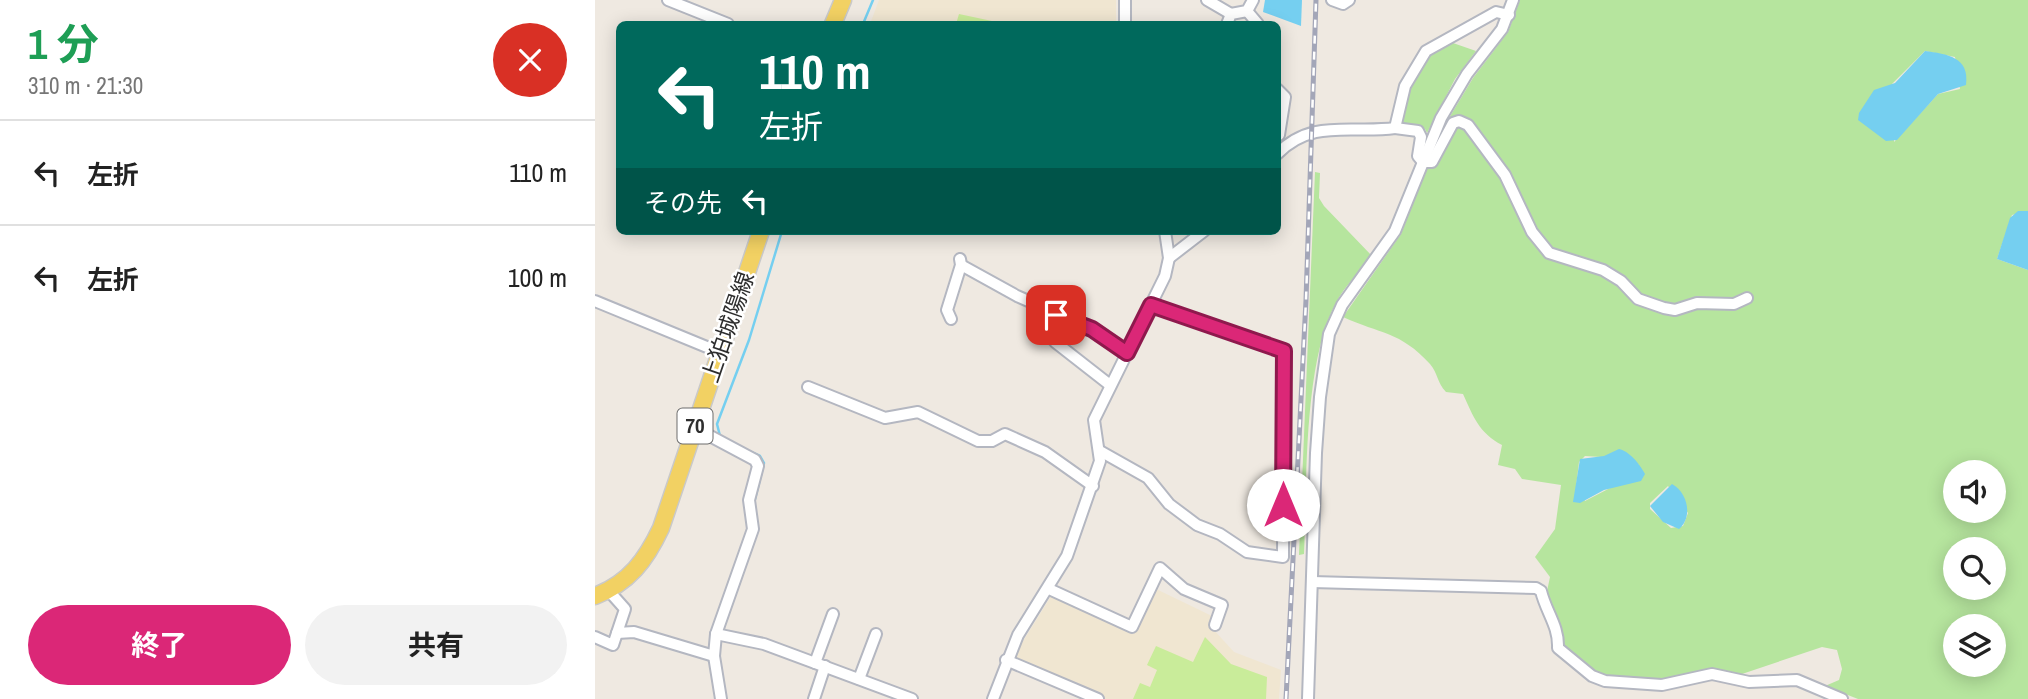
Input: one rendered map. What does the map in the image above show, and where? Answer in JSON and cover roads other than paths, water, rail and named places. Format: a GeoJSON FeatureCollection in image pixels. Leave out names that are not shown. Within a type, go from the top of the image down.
{"type":"FeatureCollection","features":[{"type":"Feature","properties":{"kind":"main road"},"geometry":{"type":"LineString","coordinates":[[834,21],[843,0]]}},
{"type":"Feature","properties":{"kind":"main road","name":"上狛城陽線"},"geometry":{"type":"LineString","coordinates":[[602,594],[633,574],[649,554],[695,428],[760,235]]}},
{"type":"Feature","properties":{"kind":"street"},"geometry":{"type":"LineString","coordinates":[[668,0],[720,21]]}},
{"type":"Feature","properties":{"kind":"street"},"geometry":{"type":"LineString","coordinates":[[1125,0],[1125,21]]}},
{"type":"Feature","properties":{"kind":"street"},"geometry":{"type":"LineString","coordinates":[[1207,0],[1229,19],[1250,5]]}},
{"type":"Feature","properties":{"kind":"street"},"geometry":{"type":"LineString","coordinates":[[1332,0],[1343,4],[1349,0]]}},
{"type":"Feature","properties":{"kind":"street"},"geometry":{"type":"LineString","coordinates":[[1308,699],[1315,453],[1329,334],[1342,305],[1395,231],[1423,162],[1458,89],[1498,35],[1509,15],[1513,0]]}},
{"type":"Feature","properties":{"kind":"street"},"geometry":{"type":"LineString","coordinates":[[1395,128],[1405,86],[1426,51],[1496,12],[1509,15]]}},
{"type":"Feature","properties":{"kind":"street"},"geometry":{"type":"LineString","coordinates":[[1281,93],[1285,97],[1281,118]]}},
{"type":"Feature","properties":{"kind":"street"},"geometry":{"type":"LineString","coordinates":[[1423,162],[1432,162],[1451,125],[1462,122],[1477,135],[1499,165],[1532,232],[1549,253],[1603,270],[1621,281],[1638,299],[1664,308],[1675,310],[1697,303],[1734,304],[1747,298]]}},
{"type":"Feature","properties":{"kind":"street"},"geometry":{"type":"LineString","coordinates":[[1282,150],[1325,130],[1415,129],[1420,133],[1418,156],[1423,162]]}},
{"type":"Feature","properties":{"kind":"street"},"geometry":{"type":"LineString","coordinates":[[993,699],[1018,635],[1064,563],[1093,486],[1100,451],[1094,420],[1165,276],[1169,258],[1166,235]]}},
{"type":"Feature","properties":{"kind":"street"},"geometry":{"type":"LineString","coordinates":[[1169,258],[1199,235]]}},
{"type":"Feature","properties":{"kind":"street"},"geometry":{"type":"LineString","coordinates":[[951,319],[947,310],[961,262],[1056,315],[1092,329],[1127,353]]}},
{"type":"Feature","properties":{"kind":"street"},"geometry":{"type":"LineString","coordinates":[[595,301],[719,352]]}},
{"type":"Feature","properties":{"kind":"street"},"geometry":{"type":"LineString","coordinates":[[1100,451],[1148,478],[1169,504],[1197,525],[1220,534],[1247,552],[1283,557],[1284,351],[1151,305]]}},
{"type":"Feature","properties":{"kind":"street"},"geometry":{"type":"LineString","coordinates":[[1056,315],[1055,342],[1110,385]]}},
{"type":"Feature","properties":{"kind":"street"},"geometry":{"type":"LineString","coordinates":[[808,387],[885,418],[918,412],[978,441],[992,441],[1005,434],[1045,452],[1093,486]]}},
{"type":"Feature","properties":{"kind":"street"},"geometry":{"type":"LineString","coordinates":[[695,428],[755,460],[758,466],[749,500],[753,529],[716,634],[714,656],[721,699]]}},
{"type":"Feature","properties":{"kind":"street"},"geometry":{"type":"LineString","coordinates":[[1049,589],[1132,627],[1160,568],[1184,589],[1222,605],[1216,625]]}},
{"type":"Feature","properties":{"kind":"street"},"geometry":{"type":"LineString","coordinates":[[1312,582],[1535,588],[1541,591],[1545,606],[1556,625],[1558,648],[1598,679],[1661,685],[1712,674],[1749,682],[1797,680],[1842,699]]}},
{"type":"Feature","properties":{"kind":"street"},"geometry":{"type":"LineString","coordinates":[[595,637],[613,645],[625,609],[602,594]]}},
{"type":"Feature","properties":{"kind":"street"},"geometry":{"type":"LineString","coordinates":[[814,699],[834,614]]}},
{"type":"Feature","properties":{"kind":"street"},"geometry":{"type":"LineString","coordinates":[[617,633],[634,632],[714,656]]}},
{"type":"Feature","properties":{"kind":"street"},"geometry":{"type":"LineString","coordinates":[[716,634],[764,644],[912,699]]}},
{"type":"Feature","properties":{"kind":"street"},"geometry":{"type":"LineString","coordinates":[[859,679],[876,634]]}},
{"type":"Feature","properties":{"kind":"street"},"geometry":{"type":"LineString","coordinates":[[1006,660],[1098,699]]}},
{"type":"Feature","properties":{"kind":"water"},"geometry":{"type":"Polygon","coordinates":[[[1265,0],[1302,0],[1301,26],[1263,12],[1265,0]]]}},
{"type":"Feature","properties":{"kind":"water"},"geometry":{"type":"Polygon","coordinates":[[[1925,51],[1949,56],[1961,63],[1966,85],[1938,94],[1897,140],[1886,141],[1858,120],[1859,113],[1874,90],[1895,83],[1925,51]]]}},
{"type":"Feature","properties":{"kind":"water"},"geometry":{"type":"Polygon","coordinates":[[[2018,211],[2028,211],[2028,270],[1997,259],[2010,218],[2018,211]]]}},
{"type":"Feature","properties":{"kind":"water"},"geometry":{"type":"Polygon","coordinates":[[[1619,449],[1630,455],[1640,466],[1645,474],[1641,481],[1604,490],[1580,503],[1573,502],[1580,459],[1604,456],[1619,449]]]}},
{"type":"Feature","properties":{"kind":"water"},"geometry":{"type":"Polygon","coordinates":[[[1672,484],[1682,493],[1687,505],[1686,518],[1679,529],[1663,522],[1650,506],[1672,484]]]}},
{"type":"Feature","properties":{"kind":"waterway"},"geometry":{"type":"LineString","coordinates":[[864,21],[873,0]]}},
{"type":"Feature","properties":{"kind":"waterway"},"geometry":{"type":"LineString","coordinates":[[720,436],[717,424],[749,340],[781,235]]}},
{"type":"Feature","properties":{"kind":"waterway"},"geometry":{"type":"LineString","coordinates":[[751,452],[760,456],[764,463],[754,503]]}},
{"type":"Feature","properties":{"kind":"railway"},"geometry":{"type":"LineString","coordinates":[[1286,699],[1306,300],[1316,0]]}}]}
